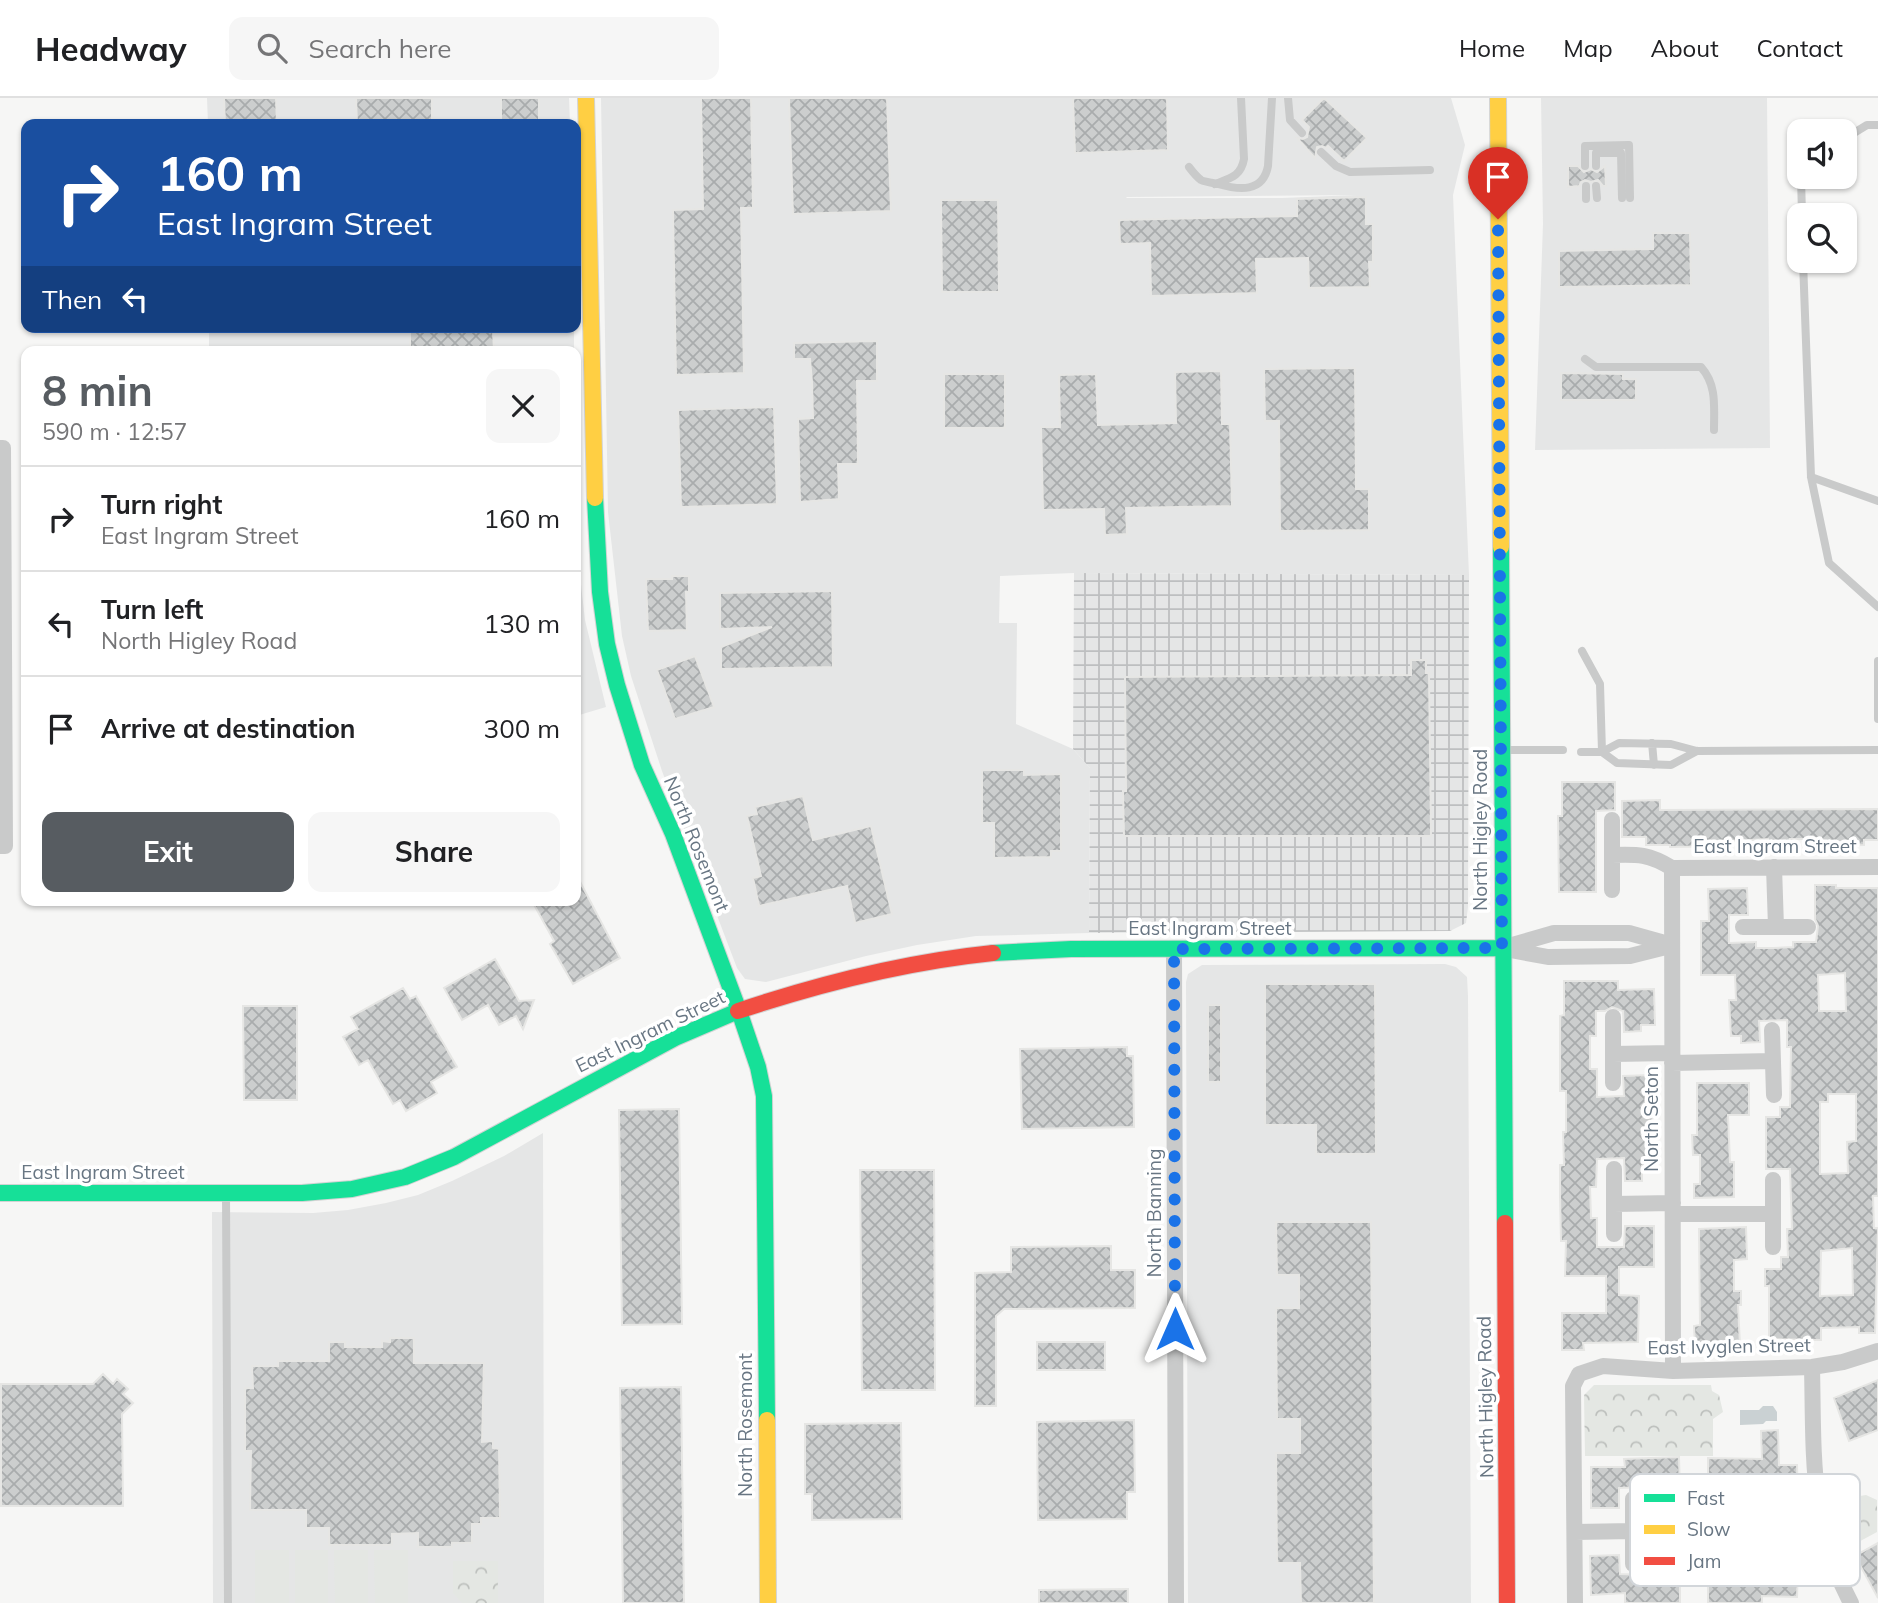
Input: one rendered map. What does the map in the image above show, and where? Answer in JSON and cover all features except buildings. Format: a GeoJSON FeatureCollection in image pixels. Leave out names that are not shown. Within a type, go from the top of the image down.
{"type":"FeatureCollection","features":[{"type":"Feature","properties":{"kind":"street","name":"North Rosemont"},"geometry":{"type":"LineString","coordinates":[[586,98],[596,520],[600,592],[607,644],[642,765],[673,834],[739,1010],[758,1067],[764,1096],[768,1603]]}},
{"type":"Feature","properties":{"kind":"street","name":"North Higley Road"},"geometry":{"type":"LineString","coordinates":[[1498,98],[1507,1603]]}},
{"type":"Feature","properties":{"kind":"street"},"geometry":{"type":"LineString","coordinates":[[2,448],[3,846]]}},
{"type":"Feature","properties":{"kind":"street"},"geometry":{"type":"LineString","coordinates":[[1612,820],[1612,890]]}},
{"type":"Feature","properties":{"kind":"street"},"geometry":{"type":"LineString","coordinates":[[1612,855],[1640,854],[1655,857],[1672,868]]}},
{"type":"Feature","properties":{"kind":"street"},"geometry":{"type":"LineString","coordinates":[[1774,867],[1776,927]]}},
{"type":"Feature","properties":{"kind":"street","name":"East Ingram Street"},"geometry":{"type":"LineString","coordinates":[[1672,868],[1878,867]]}},
{"type":"Feature","properties":{"kind":"street","name":"North Seton"},"geometry":{"type":"LineString","coordinates":[[1672,868],[1673,1371]]}},
{"type":"Feature","properties":{"kind":"street"},"geometry":{"type":"LineString","coordinates":[[1743,927],[1808,927]]}},
{"type":"Feature","properties":{"kind":"street","name":"East Ingram Street"},"geometry":{"type":"LineString","coordinates":[[1502,948],[1554,933],[1629,933],[1672,946]]}},
{"type":"Feature","properties":{"kind":"street"},"geometry":{"type":"LineString","coordinates":[[1606,933],[1606,956]]}},
{"type":"Feature","properties":{"kind":"street","name":"East Ingram Street"},"geometry":{"type":"LineString","coordinates":[[0,1193],[302,1193],[341,1190],[405,1177],[454,1157],[675,1038],[739,1010],[815,986],[946,958],[1031,951],[1502,948],[1548,957],[1630,956],[1672,946]]}},
{"type":"Feature","properties":{"kind":"street","name":"North Banning"},"geometry":{"type":"LineString","coordinates":[[1174,949],[1176,1603]]}},
{"type":"Feature","properties":{"kind":"street"},"geometry":{"type":"LineString","coordinates":[[1613,1017],[1613,1083]]}},
{"type":"Feature","properties":{"kind":"street"},"geometry":{"type":"LineString","coordinates":[[1772,1030],[1774,1095]]}},
{"type":"Feature","properties":{"kind":"street"},"geometry":{"type":"LineString","coordinates":[[1613,1054],[1773,1061]]}},
{"type":"Feature","properties":{"kind":"street"},"geometry":{"type":"LineString","coordinates":[[1614,1169],[1614,1234]]}},
{"type":"Feature","properties":{"kind":"street"},"geometry":{"type":"LineString","coordinates":[[1773,1180],[1773,1247]]}},
{"type":"Feature","properties":{"kind":"street"},"geometry":{"type":"LineString","coordinates":[[1614,1204],[1773,1214]]}},
{"type":"Feature","properties":{"kind":"street","name":"East Ivyglen Street"},"geometry":{"type":"LineString","coordinates":[[1575,1532],[1573,1386],[1579,1374],[1603,1366],[1673,1371],[1812,1367],[1843,1362],[1878,1351]]}},
{"type":"Feature","properties":{"kind":"street"},"geometry":{"type":"LineString","coordinates":[[1812,1367],[1814,1474]]}},
{"type":"Feature","properties":{"kind":"street"},"geometry":{"type":"LineString","coordinates":[[1575,1603],[1575,1532],[1630,1531]]}},
{"type":"Feature","properties":{"kind":"street"},"geometry":{"type":"LineString","coordinates":[[1843,1586],[1851,1603]]}},
{"type":"Feature","properties":{"kind":"lane"},"geometry":{"type":"LineString","coordinates":[[1215,184],[1234,177],[1242,169],[1244,159],[1241,98]]}},
{"type":"Feature","properties":{"kind":"lane"},"geometry":{"type":"LineString","coordinates":[[1189,167],[1200,180],[1245,188],[1256,186],[1266,177],[1272,98]]}},
{"type":"Feature","properties":{"kind":"lane"},"geometry":{"type":"LineString","coordinates":[[1288,98],[1290,120],[1302,133]]}},
{"type":"Feature","properties":{"kind":"lane"},"geometry":{"type":"LineString","coordinates":[[1857,131],[1867,125],[1878,125]]}},
{"type":"Feature","properties":{"kind":"lane"},"geometry":{"type":"LineString","coordinates":[[1586,166],[1585,146],[1629,145],[1626,198],[1621,153],[1596,153],[1596,166]]}},
{"type":"Feature","properties":{"kind":"lane"},"geometry":{"type":"LineString","coordinates":[[1321,152],[1336,166],[1350,172],[1430,170]]}},
{"type":"Feature","properties":{"kind":"lane"},"geometry":{"type":"LineString","coordinates":[[1586,186],[1586,199]]}},
{"type":"Feature","properties":{"kind":"lane"},"geometry":{"type":"LineString","coordinates":[[1596,186],[1597,198]]}},
{"type":"Feature","properties":{"kind":"lane"},"geometry":{"type":"LineString","coordinates":[[1803,273],[1811,477],[1829,563],[1878,607]]}},
{"type":"Feature","properties":{"kind":"lane"},"geometry":{"type":"LineString","coordinates":[[1585,359],[1596,367],[1701,367],[1713,386],[1714,430]]}},
{"type":"Feature","properties":{"kind":"lane"},"geometry":{"type":"LineString","coordinates":[[1811,477],[1878,501]]}},
{"type":"Feature","properties":{"kind":"lane"},"geometry":{"type":"LineString","coordinates":[[1582,652],[1600,684],[1602,752]]}},
{"type":"Feature","properties":{"kind":"lane"},"geometry":{"type":"LineString","coordinates":[[1878,661],[1878,719]]}},
{"type":"Feature","properties":{"kind":"lane"},"geometry":{"type":"LineString","coordinates":[[1581,752],[1602,752],[1619,743],[1671,744],[1697,751],[1878,750]]}},
{"type":"Feature","properties":{"kind":"lane"},"geometry":{"type":"LineString","coordinates":[[1652,743],[1654,765]]}},
{"type":"Feature","properties":{"kind":"lane"},"geometry":{"type":"LineString","coordinates":[[1501,750],[1563,750]]}},
{"type":"Feature","properties":{"kind":"lane"},"geometry":{"type":"LineString","coordinates":[[1602,752],[1617,763],[1671,765],[1697,751]]}},
{"type":"Feature","properties":{"kind":"lane"},"geometry":{"type":"LineString","coordinates":[[226,1192],[228,1603]]}},
{"type":"Feature","properties":{"kind":"shaded area"},"geometry":{"type":"Polygon","coordinates":[[[207,98],[569,98],[570,119],[208,119],[207,98]]]}},
{"type":"Feature","properties":{"kind":"shaded area"},"geometry":{"type":"Polygon","coordinates":[[[601,98],[1451,98],[1465,145],[1453,195],[1469,575],[1074,573],[1000,576],[999,623],[1017,623],[1016,724],[1073,749],[1090,768],[1089,933],[976,936],[866,956],[766,982],[745,979],[737,968],[662,771],[631,676],[622,636],[608,512],[601,98]],[[1357,195],[1126,198],[1282,198],[1357,195]]]}},
{"type":"Feature","properties":{"kind":"shaded area"},"geometry":{"type":"Polygon","coordinates":[[[1541,98],[1767,98],[1770,448],[1535,450],[1543,224],[1541,98]]]}},
{"type":"Feature","properties":{"kind":"shaded area"},"geometry":{"type":"Polygon","coordinates":[[[209,333],[574,333],[574,346],[209,346],[209,333]]]}},
{"type":"Feature","properties":{"kind":"shaded area"},"geometry":{"type":"Polygon","coordinates":[[[1074,573],[1469,575],[1466,923],[1450,931],[1089,933],[1090,768],[1073,749],[1074,573]]]}},
{"type":"Feature","properties":{"kind":"shaded area"},"geometry":{"type":"Polygon","coordinates":[[[581,585],[585,620],[606,707],[581,714],[581,585]]]}},
{"type":"Feature","properties":{"kind":"shaded area"},"geometry":{"type":"Polygon","coordinates":[[[1445,964],[1456,967],[1467,977],[1468,996],[1471,1603],[1188,1603],[1188,974],[1202,965],[1445,964]]]}},
{"type":"Feature","properties":{"kind":"shaded area"},"geometry":{"type":"Polygon","coordinates":[[[543,1133],[544,1603],[213,1603],[212,1212],[313,1213],[386,1203],[418,1195],[452,1181],[504,1156],[543,1133]]]}},
{"type":"Feature","properties":{"kind":"shaded area"},"geometry":{"type":"Polygon","coordinates":[[[1763,1406],[1773,1406],[1777,1412],[1777,1421],[1740,1425],[1740,1410],[1759,1410],[1763,1406]]]}},
{"type":"Feature","properties":{"kind":"green space"},"geometry":{"type":"Polygon","coordinates":[[[1594,1385],[1711,1385],[1712,1391],[1719,1395],[1723,1412],[1713,1419],[1713,1456],[1585,1456],[1584,1395],[1594,1385]]]}},
{"type":"Feature","properties":{"kind":"green space"},"geometry":{"type":"Polygon","coordinates":[[[1866,1495],[1877,1500],[1877,1532],[1860,1541],[1860,1496],[1866,1495]]]}},
{"type":"Feature","properties":{"kind":"green space"},"geometry":{"type":"Polygon","coordinates":[[[255,1550],[289,1550],[289,1603],[255,1603],[255,1550]]]}},
{"type":"Feature","properties":{"kind":"green space"},"geometry":{"type":"Polygon","coordinates":[[[295,1550],[328,1550],[328,1603],[295,1603],[295,1550]]]}},
{"type":"Feature","properties":{"kind":"green space"},"geometry":{"type":"Polygon","coordinates":[[[334,1550],[368,1550],[368,1603],[335,1603],[334,1550]]]}},
{"type":"Feature","properties":{"kind":"green space"},"geometry":{"type":"Polygon","coordinates":[[[374,1550],[408,1550],[408,1603],[375,1603],[374,1550]]]}},
{"type":"Feature","properties":{"kind":"green space"},"geometry":{"type":"Polygon","coordinates":[[[453,1561],[498,1561],[498,1603],[462,1603],[453,1593],[453,1561]]]}},
{"type":"Feature","properties":{"kind":"traffic: fast"},"geometry":{"type":"LineString","coordinates":[[595,498],[600,592],[607,644],[617,685],[642,765],[673,834],[739,1011],[758,1067],[764,1096],[767,1420]]}},
{"type":"Feature","properties":{"kind":"traffic: fast"},"geometry":{"type":"LineString","coordinates":[[1501,547],[1505,1223]]}},
{"type":"Feature","properties":{"kind":"traffic: fast"},"geometry":{"type":"LineString","coordinates":[[993,953],[1071,949],[1502,948]]}},
{"type":"Feature","properties":{"kind":"traffic: fast"},"geometry":{"type":"LineString","coordinates":[[0,1193],[302,1193],[352,1189],[405,1177],[454,1157],[675,1038],[738,1011]]}},
{"type":"Feature","properties":{"kind":"traffic: slow"},"geometry":{"type":"LineString","coordinates":[[586,98],[595,498]]}},
{"type":"Feature","properties":{"kind":"traffic: slow"},"geometry":{"type":"LineString","coordinates":[[1498,98],[1501,547]]}},
{"type":"Feature","properties":{"kind":"traffic: slow"},"geometry":{"type":"LineString","coordinates":[[767,1420],[768,1603]]}},
{"type":"Feature","properties":{"kind":"traffic: jam"},"geometry":{"type":"LineString","coordinates":[[738,1011],[864,975],[993,953]]}},
{"type":"Feature","properties":{"kind":"traffic: jam"},"geometry":{"type":"LineString","coordinates":[[1505,1223],[1507,1603]]}},
{"type":"Feature","properties":{"kind":"route"},"geometry":{"type":"LineString","coordinates":[[1175,1329],[1174,949],[1502,948],[1498,219]]}}]}
